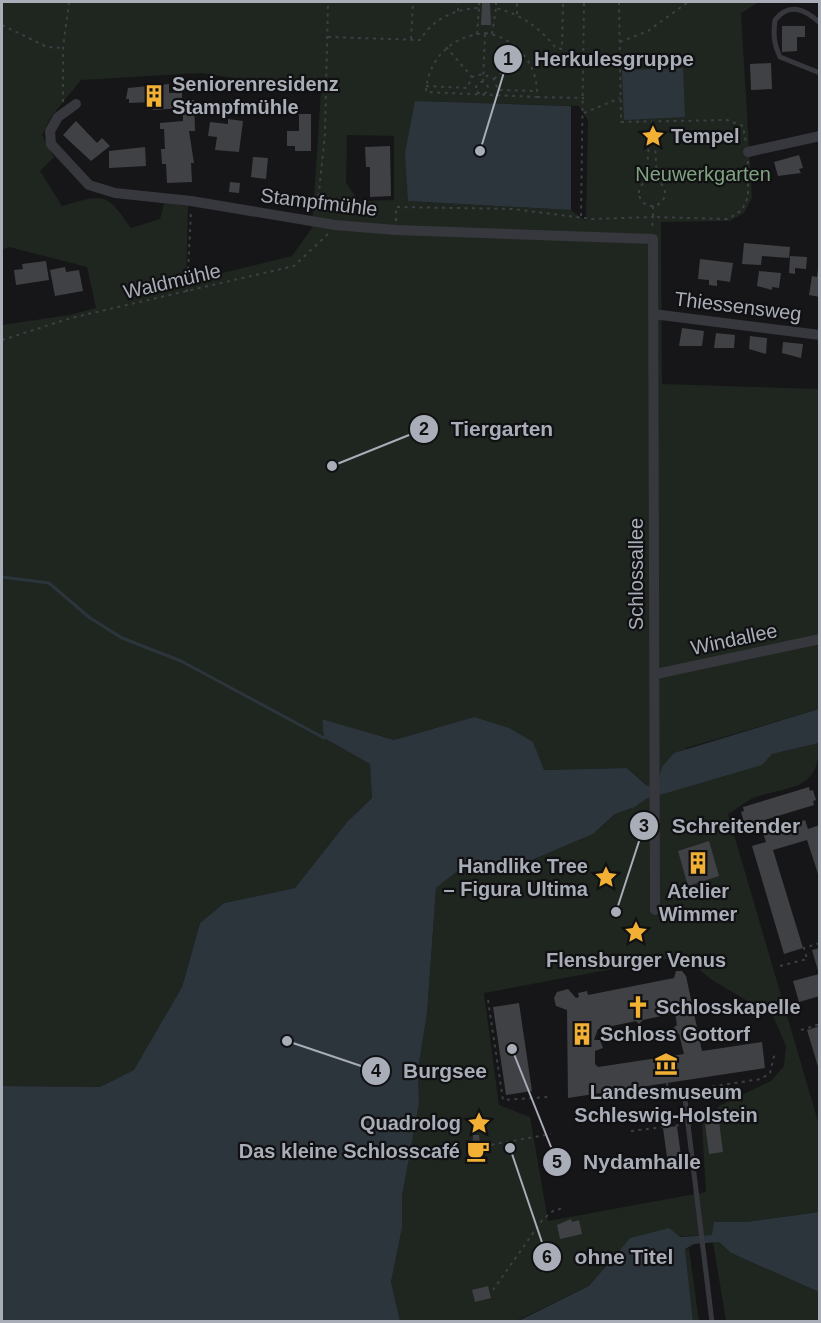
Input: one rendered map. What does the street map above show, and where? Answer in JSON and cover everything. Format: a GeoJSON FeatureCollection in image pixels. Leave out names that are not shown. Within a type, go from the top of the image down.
{"type":"FeatureCollection","features":[{"type":"Feature","properties":{"kind":"street","name":"Stampfmühle"},"geometry":{"type":"LineString","coordinates":[[75,104],[62,114],[50,131],[51,144],[89,184],[115,193],[191,201],[335,225],[396,230],[653,239]]}},
{"type":"Feature","properties":{"kind":"street"},"geometry":{"type":"LineString","coordinates":[[747,152],[819,136]]}},
{"type":"Feature","properties":{"kind":"street","name":"Schlossallee"},"geometry":{"type":"LineString","coordinates":[[653,239],[655,910]]}},
{"type":"Feature","properties":{"kind":"street","name":"Thiessensweg"},"geometry":{"type":"LineString","coordinates":[[653,314],[819,335]]}},
{"type":"Feature","properties":{"kind":"street","name":"Windallee"},"geometry":{"type":"LineString","coordinates":[[656,674],[819,639]]}},
{"type":"Feature","properties":{"kind":"lane"},"geometry":{"type":"LineString","coordinates":[[819,23],[808,12],[796,8],[787,9],[775,20],[773,33],[775,47],[780,57],[819,73]]}},
{"type":"Feature","properties":{"kind":"lane"},"geometry":{"type":"LineString","coordinates":[[684,1091],[712,1322]]}},
{"type":"Feature","properties":{"kind":"path"},"geometry":{"type":"LineString","coordinates":[[62,114],[63,48],[69,2]]}},
{"type":"Feature","properties":{"kind":"path"},"geometry":{"type":"LineString","coordinates":[[315,223],[325,134],[328,2]]}},
{"type":"Feature","properties":{"kind":"path"},"geometry":{"type":"LineString","coordinates":[[411,39],[413,2]]}},
{"type":"Feature","properties":{"kind":"path"},"geometry":{"type":"LineString","coordinates":[[458,2],[458,11]]}},
{"type":"Feature","properties":{"kind":"path"},"geometry":{"type":"LineString","coordinates":[[477,34],[479,2]]}},
{"type":"Feature","properties":{"kind":"path"},"geometry":{"type":"LineString","coordinates":[[492,34],[496,2]]}},
{"type":"Feature","properties":{"kind":"path"},"geometry":{"type":"LineString","coordinates":[[517,2],[517,14]]}},
{"type":"Feature","properties":{"kind":"path"},"geometry":{"type":"LineString","coordinates":[[496,8],[517,14],[534,24],[556,48],[562,49],[564,2]]}},
{"type":"Feature","properties":{"kind":"path"},"geometry":{"type":"LineString","coordinates":[[581,216],[584,2]]}},
{"type":"Feature","properties":{"kind":"path"},"geometry":{"type":"LineString","coordinates":[[396,230],[396,207],[513,208],[592,219],[653,217],[728,219],[742,210],[748,197],[747,152],[743,126],[727,120],[621,122],[619,2]]}},
{"type":"Feature","properties":{"kind":"path"},"geometry":{"type":"LineString","coordinates":[[620,42],[648,32],[688,2]]}},
{"type":"Feature","properties":{"kind":"path"},"geometry":{"type":"LineString","coordinates":[[327,37],[420,40],[435,21],[458,11],[479,8]]}},
{"type":"Feature","properties":{"kind":"path"},"geometry":{"type":"LineString","coordinates":[[2,25],[47,47],[63,48]]}},
{"type":"Feature","properties":{"kind":"path"},"geometry":{"type":"LineString","coordinates":[[537,97],[535,74],[523,54],[505,39],[485,33],[446,47],[433,64],[426,86],[426,92],[482,95],[537,97],[584,98]]}},
{"type":"Feature","properties":{"kind":"path"},"geometry":{"type":"LineString","coordinates":[[482,95],[488,89],[483,82],[485,33]]}},
{"type":"Feature","properties":{"kind":"path"},"geometry":{"type":"LineString","coordinates":[[446,47],[472,77]]}},
{"type":"Feature","properties":{"kind":"path"},"geometry":{"type":"LineString","coordinates":[[494,79],[523,54]]}},
{"type":"Feature","properties":{"kind":"path"},"geometry":{"type":"LineString","coordinates":[[472,77],[483,74],[494,79],[498,90],[537,91]]}},
{"type":"Feature","properties":{"kind":"path"},"geometry":{"type":"LineString","coordinates":[[426,86],[467,88],[472,77]]}},
{"type":"Feature","properties":{"kind":"path"},"geometry":{"type":"LineString","coordinates":[[482,95],[475,89],[478,83],[483,82]]}},
{"type":"Feature","properties":{"kind":"path"},"geometry":{"type":"LineString","coordinates":[[584,113],[621,98]]}},
{"type":"Feature","properties":{"kind":"path"},"geometry":{"type":"LineString","coordinates":[[650,143],[655,143],[657,181],[663,187],[664,197],[661,202],[653,206],[643,202],[640,198],[640,190],[646,182],[650,143]]}},
{"type":"Feature","properties":{"kind":"path"},"geometry":{"type":"LineString","coordinates":[[646,182],[657,181]]}},
{"type":"Feature","properties":{"kind":"path"},"geometry":{"type":"LineString","coordinates":[[187,292],[191,201]]}},
{"type":"Feature","properties":{"kind":"path"},"geometry":{"type":"LineString","coordinates":[[653,206],[653,239]]}},
{"type":"Feature","properties":{"kind":"path","name":"Waldmühle"},"geometry":{"type":"LineString","coordinates":[[2,340],[71,318],[294,266],[321,243],[335,225]]}},
{"type":"Feature","properties":{"kind":"path"},"geometry":{"type":"LineString","coordinates":[[780,966],[807,958],[804,948],[819,944]]}},
{"type":"Feature","properties":{"kind":"path"},"geometry":{"type":"LineString","coordinates":[[488,1000],[503,1100],[548,1097]]}},
{"type":"Feature","properties":{"kind":"path"},"geometry":{"type":"LineString","coordinates":[[801,1030],[819,1024]]}},
{"type":"Feature","properties":{"kind":"path"},"geometry":{"type":"LineString","coordinates":[[684,1091],[761,1079],[770,1073],[776,1052]]}},
{"type":"Feature","properties":{"kind":"path"},"geometry":{"type":"LineString","coordinates":[[667,1083],[668,1092]]}},
{"type":"Feature","properties":{"kind":"path"},"geometry":{"type":"LineString","coordinates":[[631,1131],[689,1124]]}},
{"type":"Feature","properties":{"kind":"path"},"geometry":{"type":"LineString","coordinates":[[484,1146],[550,1134]]}},
{"type":"Feature","properties":{"kind":"path"},"geometry":{"type":"LineString","coordinates":[[638,1162],[693,1156]]}},
{"type":"Feature","properties":{"kind":"path"},"geometry":{"type":"LineString","coordinates":[[493,1290],[543,1219],[552,1211],[563,1208]]}},
{"type":"Feature","properties":{"kind":"green space","name":"Neuwerkgarten"},"geometry":{"type":"Polygon","coordinates":[[[2,2],[759,2],[741,13],[752,198],[744,213],[730,221],[661,222],[662,384],[819,389],[819,709],[686,748],[657,786],[647,786],[627,768],[544,770],[474,717],[394,740],[322,719],[324,738],[370,764],[372,798],[347,822],[295,888],[224,903],[200,923],[182,987],[135,1070],[100,1087],[2,1086],[2,325],[69,315],[96,308],[87,267],[9,247],[2,250],[2,2]],[[201,73],[81,80],[51,117],[42,135],[54,157],[40,171],[62,206],[87,199],[102,199],[115,207],[131,228],[160,219],[164,203],[188,206],[186,282],[292,256],[312,228],[321,91],[201,73]],[[415,101],[408,201],[571,210],[586,221],[588,121],[579,106],[415,101]],[[347,135],[346,183],[359,201],[394,200],[394,136],[347,135]]]}},
{"type":"Feature","properties":{"kind":"green space"},"geometry":{"type":"Polygon","coordinates":[[[819,743],[818,759],[814,770],[801,784],[753,798],[728,814],[819,1125],[819,1212],[746,1222],[714,1222],[713,1235],[630,1238],[589,1286],[516,1321],[400,1321],[391,1282],[402,1228],[402,1196],[419,1104],[418,1070],[427,1013],[436,888],[459,870],[527,862],[593,834],[615,814],[635,807],[646,799],[772,754],[819,743]],[[682,956],[484,993],[499,1105],[530,1117],[548,1221],[706,1192],[702,1125],[719,1106],[771,1081],[784,1066],[786,1046],[773,1016],[712,980],[682,956]]]}},
{"type":"Feature","properties":{"kind":"green space"},"geometry":{"type":"Polygon","coordinates":[[[713,1242],[719,1242],[731,1253],[819,1292],[819,1321],[726,1321],[713,1242]]]}},
{"type":"Feature","properties":{"kind":"green space"},"geometry":{"type":"Polygon","coordinates":[[[685,1249],[689,1249],[699,1321],[693,1321],[685,1249]]]}},
{"type":"Feature","properties":{"kind":"shaded area"},"geometry":{"type":"Polygon","coordinates":[[[683,68],[685,117],[624,120],[622,70],[683,68]]]}},
{"type":"Feature","properties":{"kind":"shaded area"},"geometry":{"type":"Polygon","coordinates":[[[415,101],[571,106],[571,210],[408,201],[405,153],[415,101]]]}},
{"type":"Feature","properties":{"kind":"shaded area"},"geometry":{"type":"Polygon","coordinates":[[[819,709],[819,743],[772,754],[762,765],[646,799],[635,807],[615,814],[593,834],[527,862],[459,870],[436,888],[427,1013],[418,1070],[419,1104],[402,1196],[402,1228],[391,1282],[400,1321],[2,1322],[2,1086],[100,1087],[134,1070],[182,987],[200,923],[224,903],[295,888],[347,822],[372,798],[370,764],[324,738],[322,719],[394,740],[474,717],[509,728],[533,742],[544,770],[627,768],[647,786],[657,786],[662,767],[674,753],[819,709]]]}},
{"type":"Feature","properties":{"kind":"shaded area"},"geometry":{"type":"Polygon","coordinates":[[[819,1212],[819,1292],[731,1253],[719,1242],[694,1244],[685,1249],[693,1321],[516,1322],[589,1286],[630,1238],[669,1228],[680,1237],[712,1235],[714,1222],[746,1222],[819,1212]]]}},
{"type":"Feature","properties":{"kind":"building"},"geometry":{"type":"Polygon","coordinates":[[[482,3],[490,3],[491,25],[481,25],[482,3]]]}},
{"type":"Feature","properties":{"kind":"building"},"geometry":{"type":"Polygon","coordinates":[[[782,26],[805,26],[805,37],[797,37],[797,51],[782,52],[782,26]]]}},
{"type":"Feature","properties":{"kind":"building"},"geometry":{"type":"Polygon","coordinates":[[[771,63],[772,89],[751,90],[750,64],[771,63]]]}},
{"type":"Feature","properties":{"kind":"building"},"geometry":{"type":"Polygon","coordinates":[[[169,84],[169,93],[182,92],[182,100],[194,100],[195,131],[189,131],[194,163],[191,163],[192,182],[167,183],[166,164],[162,164],[161,149],[165,149],[164,129],[160,129],[160,123],[183,121],[183,108],[153,110],[153,102],[129,103],[129,99],[126,99],[128,88],[169,84]]]}},
{"type":"Feature","properties":{"kind":"building"},"geometry":{"type":"Polygon","coordinates":[[[299,114],[311,114],[311,151],[295,151],[295,146],[287,146],[287,131],[299,131],[299,114]]]}},
{"type":"Feature","properties":{"kind":"building"},"geometry":{"type":"Polygon","coordinates":[[[228,119],[243,121],[239,152],[215,150],[217,137],[208,136],[210,122],[228,124],[228,119]]]}},
{"type":"Feature","properties":{"kind":"building"},"geometry":{"type":"Polygon","coordinates":[[[76,121],[97,143],[102,138],[110,146],[91,161],[63,135],[76,121]]]}},
{"type":"Feature","properties":{"kind":"building"},"geometry":{"type":"Polygon","coordinates":[[[390,146],[391,196],[370,197],[370,167],[366,167],[365,147],[390,146]]]}},
{"type":"Feature","properties":{"kind":"building"},"geometry":{"type":"Polygon","coordinates":[[[145,147],[146,166],[109,168],[109,151],[145,147]]]}},
{"type":"Feature","properties":{"kind":"building"},"geometry":{"type":"Polygon","coordinates":[[[799,155],[803,168],[799,169],[801,173],[778,176],[774,162],[799,155]]]}},
{"type":"Feature","properties":{"kind":"building"},"geometry":{"type":"Polygon","coordinates":[[[253,157],[268,158],[266,179],[251,177],[253,157]]]}},
{"type":"Feature","properties":{"kind":"building"},"geometry":{"type":"Polygon","coordinates":[[[230,182],[240,183],[239,193],[229,192],[230,182]]]}},
{"type":"Feature","properties":{"kind":"building"},"geometry":{"type":"Polygon","coordinates":[[[744,243],[790,247],[789,258],[762,256],[761,265],[742,264],[744,243]]]}},
{"type":"Feature","properties":{"kind":"building"},"geometry":{"type":"Polygon","coordinates":[[[790,256],[807,257],[806,269],[795,268],[795,274],[789,273],[790,256]]]}},
{"type":"Feature","properties":{"kind":"building"},"geometry":{"type":"Polygon","coordinates":[[[700,259],[733,263],[730,282],[717,280],[717,286],[709,285],[709,280],[698,279],[700,259]]]}},
{"type":"Feature","properties":{"kind":"building"},"geometry":{"type":"Polygon","coordinates":[[[46,261],[49,280],[16,285],[14,270],[23,269],[22,264],[46,261]]]}},
{"type":"Feature","properties":{"kind":"building"},"geometry":{"type":"Polygon","coordinates":[[[65,267],[66,272],[79,270],[83,291],[55,296],[50,270],[65,267]]]}},
{"type":"Feature","properties":{"kind":"building"},"geometry":{"type":"Polygon","coordinates":[[[818,269],[820,297],[809,295],[812,276],[817,277],[818,269]]]}},
{"type":"Feature","properties":{"kind":"building"},"geometry":{"type":"Polygon","coordinates":[[[759,271],[781,273],[779,288],[772,287],[772,290],[757,286],[759,271]]]}},
{"type":"Feature","properties":{"kind":"building"},"geometry":{"type":"Polygon","coordinates":[[[682,328],[704,331],[702,346],[679,346],[682,328]]]}},
{"type":"Feature","properties":{"kind":"building"},"geometry":{"type":"Polygon","coordinates":[[[716,333],[735,335],[734,348],[714,348],[716,333]]]}},
{"type":"Feature","properties":{"kind":"building"},"geometry":{"type":"Polygon","coordinates":[[[750,336],[767,338],[766,354],[749,349],[750,336]]]}},
{"type":"Feature","properties":{"kind":"building"},"geometry":{"type":"Polygon","coordinates":[[[783,342],[803,344],[801,358],[782,353],[783,342]]]}},
{"type":"Feature","properties":{"kind":"building"},"geometry":{"type":"Polygon","coordinates":[[[809,787],[810,791],[813,790],[816,800],[813,801],[814,805],[748,825],[747,821],[744,822],[741,812],[744,811],[743,807],[809,787]]]}},
{"type":"Feature","properties":{"kind":"building"},"geometry":{"type":"Polygon","coordinates":[[[805,820],[808,829],[820,825],[820,880],[807,840],[773,850],[803,948],[784,954],[752,846],[766,842],[763,833],[805,820]]]}},
{"type":"Feature","properties":{"kind":"building","name":"Atelier Wimmer"},"geometry":{"type":"Polygon","coordinates":[[[709,841],[719,876],[688,886],[678,851],[709,841]]]}},
{"type":"Feature","properties":{"kind":"building"},"geometry":{"type":"Polygon","coordinates":[[[820,948],[820,996],[799,1002],[793,981],[819,974],[812,950],[820,948]]]}},
{"type":"Feature","properties":{"kind":"building","name":"Schloss Gottorf"},"geometry":{"type":"Polygon","coordinates":[[[676,971],[682,971],[686,976],[702,1051],[762,1042],[765,1068],[568,1098],[567,1010],[556,1006],[554,998],[557,992],[568,989],[576,998],[579,997],[578,993],[587,991],[588,995],[674,978],[676,971]],[[675,1013],[643,1020],[639,1024],[636,1021],[598,1029],[594,1040],[600,1040],[603,1048],[595,1051],[595,1064],[598,1067],[684,1054],[679,1034],[673,1033],[672,1029],[677,1025],[675,1013]]]}},
{"type":"Feature","properties":{"kind":"building"},"geometry":{"type":"Polygon","coordinates":[[[519,1003],[532,1091],[506,1095],[493,1007],[519,1003]]]}},
{"type":"Feature","properties":{"kind":"building"},"geometry":{"type":"Polygon","coordinates":[[[820,1026],[820,1070],[819,1070],[807,1030],[820,1026]]]}},
{"type":"Feature","properties":{"kind":"building"},"geometry":{"type":"Polygon","coordinates":[[[719,1121],[723,1152],[709,1154],[705,1123],[719,1121]]]}},
{"type":"Feature","properties":{"kind":"building"},"geometry":{"type":"Polygon","coordinates":[[[677,1126],[681,1156],[667,1157],[663,1128],[677,1126]]]}},
{"type":"Feature","properties":{"kind":"building"},"geometry":{"type":"Polygon","coordinates":[[[473,1135],[479,1135],[480,1143],[485,1147],[482,1157],[476,1158],[472,1155],[473,1135]]]}},
{"type":"Feature","properties":{"kind":"building"},"geometry":{"type":"Polygon","coordinates":[[[571,1219],[572,1222],[579,1220],[582,1234],[560,1239],[557,1225],[571,1219]]]}},
{"type":"Feature","properties":{"kind":"building"},"geometry":{"type":"Polygon","coordinates":[[[488,1286],[491,1298],[475,1302],[472,1290],[488,1286]]]}},
{"type":"Feature","properties":{"kind":"waterway"},"geometry":{"type":"LineString","coordinates":[[2,577],[49,583],[90,618],[122,638],[181,661],[324,738]]}},
{"type":"Feature","properties":{"kind":"place","name":"Seniorenresidenz Stampfmühle"},"geometry":{"type":"Point","coordinates":[154,96]}},
{"type":"Feature","properties":{"kind":"place","name":"Tempel"},"geometry":{"type":"Point","coordinates":[653,136]}},
{"type":"Feature","properties":{"kind":"place","name":"Herkulesgruppe"},"geometry":{"type":"Point","coordinates":[480,151]}},
{"type":"Feature","properties":{"kind":"place","name":"Tiergarten"},"geometry":{"type":"Point","coordinates":[332,466]}},
{"type":"Feature","properties":{"kind":"place","name":"Atelier Wimmer"},"geometry":{"type":"Point","coordinates":[698,863]}},
{"type":"Feature","properties":{"kind":"place","name":"Handlike Tree – Figura Ultima"},"geometry":{"type":"Point","coordinates":[606,877]}},
{"type":"Feature","properties":{"kind":"place","name":"Schreitender"},"geometry":{"type":"Point","coordinates":[616,912]}},
{"type":"Feature","properties":{"kind":"place","name":"Flensburger Venus"},"geometry":{"type":"Point","coordinates":[636,932]}},
{"type":"Feature","properties":{"kind":"place","name":"Schlosskapelle"},"geometry":{"type":"Point","coordinates":[638,1007]}},
{"type":"Feature","properties":{"kind":"place","name":"Schloss Gottorf"},"geometry":{"type":"Point","coordinates":[582,1034]}},
{"type":"Feature","properties":{"kind":"place","name":"Burgsee"},"geometry":{"type":"Point","coordinates":[287,1041]}},
{"type":"Feature","properties":{"kind":"place","name":"Nydamhalle"},"geometry":{"type":"Point","coordinates":[512,1049]}},
{"type":"Feature","properties":{"kind":"place","name":"Landesmuseum Schleswig-Holstein"},"geometry":{"type":"Point","coordinates":[666,1064]}},
{"type":"Feature","properties":{"kind":"place","name":"Quadrolog"},"geometry":{"type":"Point","coordinates":[479,1123]}},
{"type":"Feature","properties":{"kind":"place","name":"ohne Titel"},"geometry":{"type":"Point","coordinates":[510,1148]}},
{"type":"Feature","properties":{"kind":"place","name":"Das kleine Schlosscafé"},"geometry":{"type":"Point","coordinates":[478,1151]}}]}
